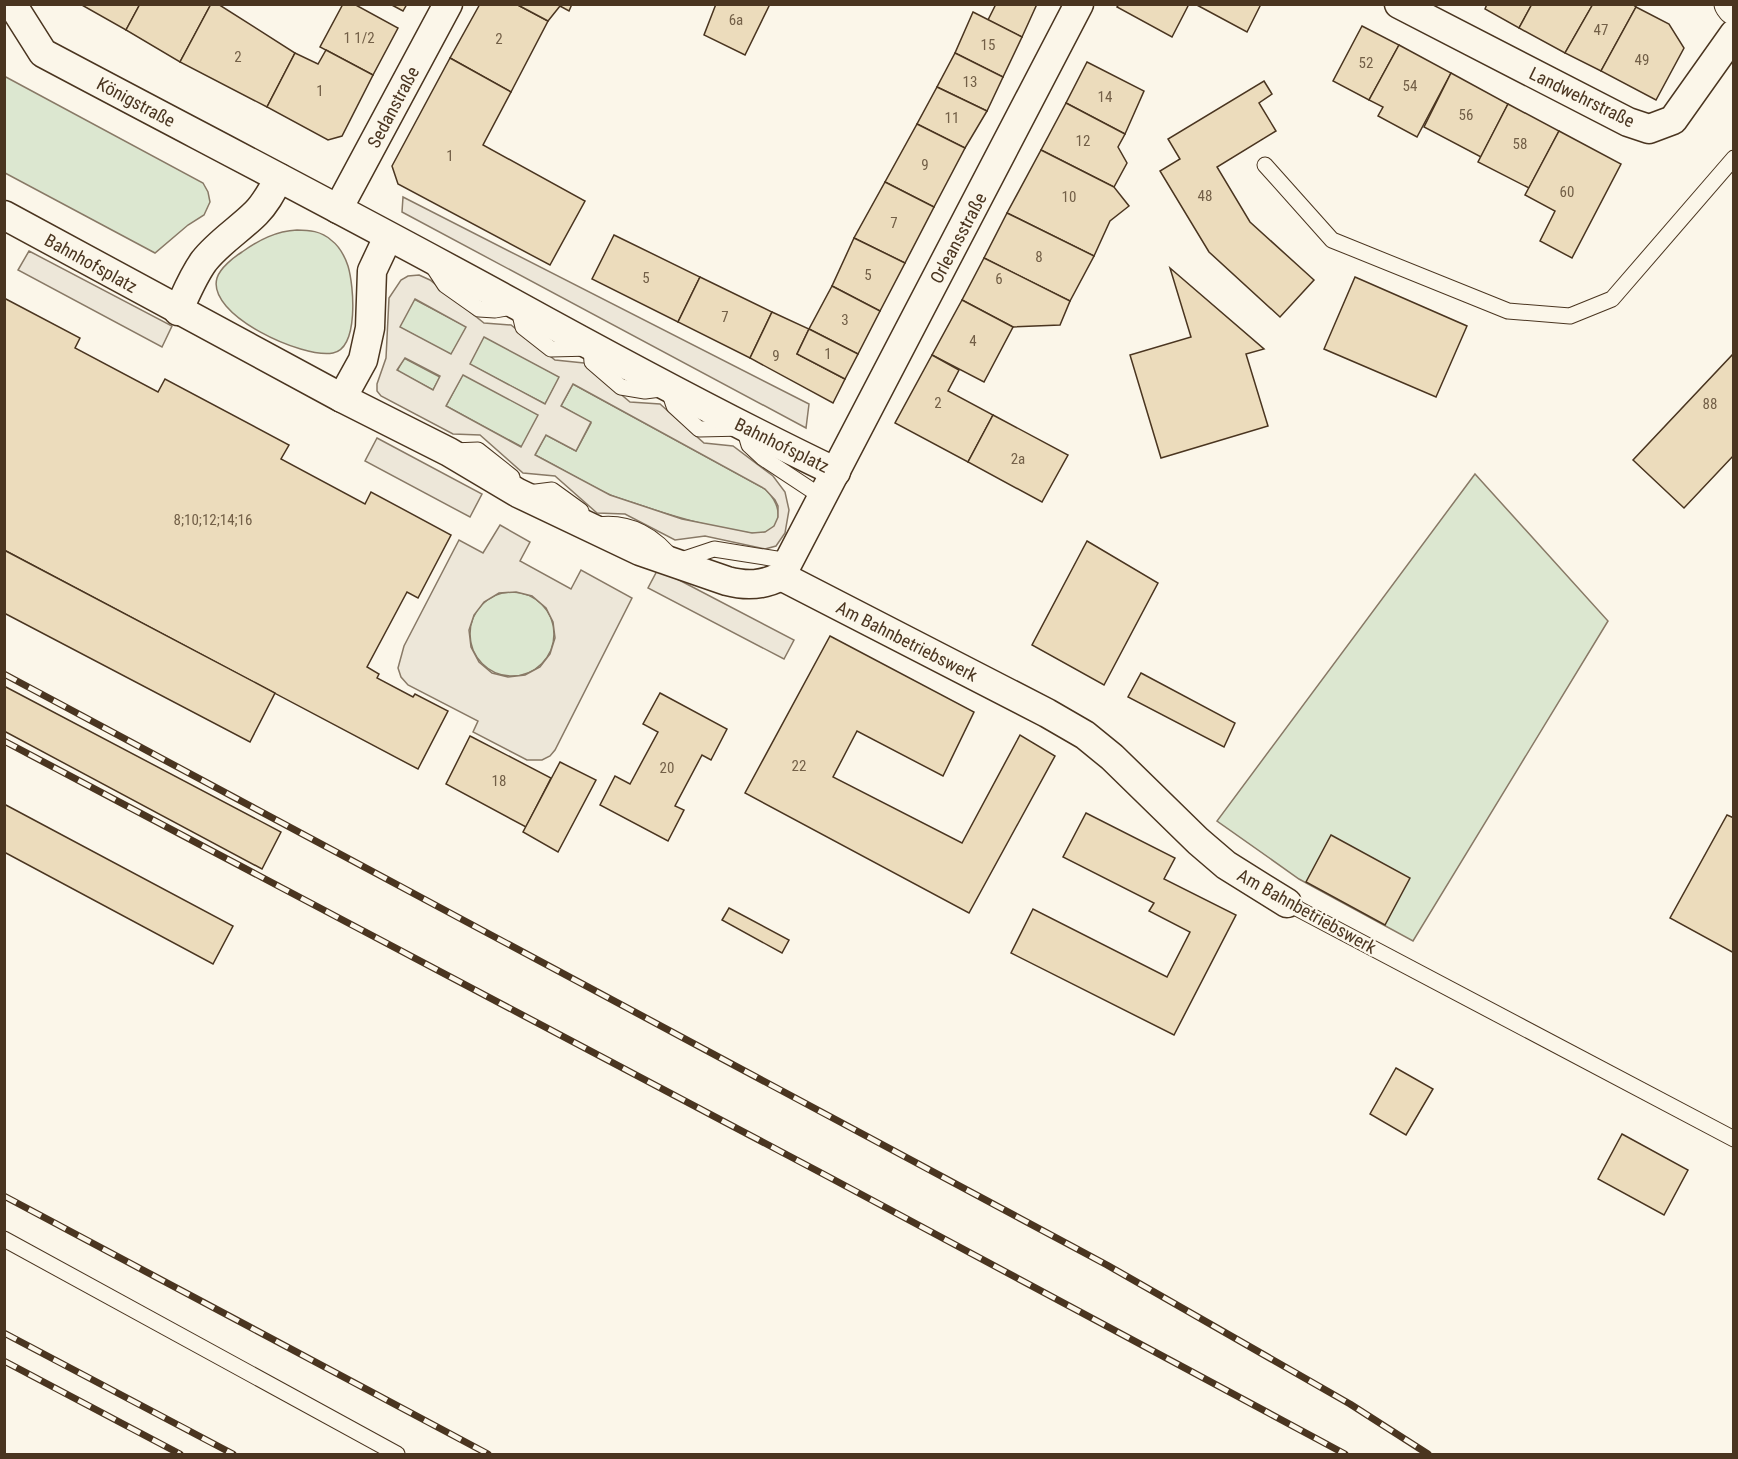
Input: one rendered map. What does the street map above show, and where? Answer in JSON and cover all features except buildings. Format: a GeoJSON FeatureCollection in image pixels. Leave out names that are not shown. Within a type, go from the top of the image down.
{"type":"FeatureCollection","features":[{"type":"Feature","properties":{"kind":"street","name":"Königstraße"},"geometry":{"type":"LineString","coordinates":[[12,4],[43,53],[279,178]]}},
{"type":"Feature","properties":{"kind":"street","name":"Sedanstraße"},"geometry":{"type":"LineString","coordinates":[[338,209],[448,4]]}},
{"type":"Feature","properties":{"kind":"street","name":"Orleansstraße"},"geometry":{"type":"LineString","coordinates":[[836,471],[1079,4]]}},
{"type":"Feature","properties":{"kind":"street","name":"Landwehrstraße"},"geometry":{"type":"LineString","coordinates":[[1399,4],[1628,122],[1649,129],[1673,120],[1734,34]]}},
{"type":"Feature","properties":{"kind":"street","name":"Bahnhofsplatz"},"geometry":{"type":"LineString","coordinates":[[4,215],[178,311],[449,452],[518,494],[640,551],[740,585],[756,585],[771,581],[785,568],[836,471],[744,428],[591,348],[518,306],[279,178]]}},
{"type":"Feature","properties":{"kind":"street"},"geometry":{"type":"LineString","coordinates":[[178,311],[204,261],[258,211],[279,178]]}},
{"type":"Feature","properties":{"kind":"street"},"geometry":{"type":"LineString","coordinates":[[352,403],[370,328],[372,272],[388,237]]}},
{"type":"Feature","properties":{"kind":"street","name":"Am Bahnbetriebswerk"},"geometry":{"type":"LineString","coordinates":[[785,568],[1084,735],[1138,781],[1226,865],[1287,903]]}},
{"type":"Feature","properties":{"kind":"lane"},"geometry":{"type":"LineString","coordinates":[[1265,165],[1332,240],[1508,311],[1570,316],[1612,299],[1734,158]]}},
{"type":"Feature","properties":{"kind":"lane"},"geometry":{"type":"LineString","coordinates":[[744,428],[749,445],[763,458],[822,497]]}},
{"type":"Feature","properties":{"kind":"lane","name":"Am Bahnbetriebswerk"},"geometry":{"type":"LineString","coordinates":[[1287,903],[1734,1139]]}},
{"type":"Feature","properties":{"kind":"lane"},"geometry":{"type":"LineString","coordinates":[[4,1239],[397,1455]]}},
{"type":"Feature","properties":{"kind":"green space"},"geometry":{"type":"Polygon","coordinates":[[[4,76],[203,183],[210,202],[204,215],[188,225],[155,253],[5,173],[4,76]]]}},
{"type":"Feature","properties":{"kind":"green space"},"geometry":{"type":"Polygon","coordinates":[[[297,230],[315,232],[327,237],[339,248],[348,266],[353,301],[351,329],[341,349],[333,353],[301,349],[260,332],[241,320],[226,306],[218,292],[217,278],[224,267],[235,257],[268,237],[297,230]]]}},
{"type":"Feature","properties":{"kind":"green space"},"geometry":{"type":"Polygon","coordinates":[[[414,299],[467,327],[451,355],[399,327],[414,299]]]}},
{"type":"Feature","properties":{"kind":"green space"},"geometry":{"type":"Polygon","coordinates":[[[484,336],[560,377],[545,404],[469,364],[484,336]]]}},
{"type":"Feature","properties":{"kind":"green space"},"geometry":{"type":"Polygon","coordinates":[[[404,358],[440,377],[433,390],[397,371],[404,358]]]}},
{"type":"Feature","properties":{"kind":"green space"},"geometry":{"type":"Polygon","coordinates":[[[463,374],[539,415],[522,447],[446,406],[463,374]]]}},
{"type":"Feature","properties":{"kind":"green space"},"geometry":{"type":"Polygon","coordinates":[[[573,384],[765,489],[776,504],[778,519],[775,526],[761,533],[750,533],[683,518],[608,494],[535,455],[546,435],[576,451],[591,423],[561,406],[573,384]]]}},
{"type":"Feature","properties":{"kind":"green space"},"geometry":{"type":"Polygon","coordinates":[[[1475,474],[1608,621],[1413,941],[1299,879],[1217,821],[1475,474]]]}},
{"type":"Feature","properties":{"kind":"green space"},"geometry":{"type":"Polygon","coordinates":[[[504,592],[520,592],[536,599],[547,610],[554,626],[551,650],[542,664],[520,676],[504,676],[488,669],[477,658],[470,642],[470,626],[477,610],[488,599],[504,592]]]}},
{"type":"Feature","properties":{"kind":"shaded area"},"geometry":{"type":"Polygon","coordinates":[[[403,197],[809,404],[806,428],[402,212],[403,197]]]}},
{"type":"Feature","properties":{"kind":"shaded area"},"geometry":{"type":"Polygon","coordinates":[[[29,251],[172,326],[162,347],[18,270],[29,251]]]}},
{"type":"Feature","properties":{"kind":"shaded area"},"geometry":{"type":"Polygon","coordinates":[[[419,275],[430,280],[484,323],[511,325],[555,360],[584,363],[630,402],[660,404],[704,443],[733,446],[773,476],[785,492],[789,510],[785,533],[776,546],[765,549],[705,536],[675,540],[625,514],[597,513],[555,476],[523,473],[480,435],[453,434],[381,396],[377,391],[377,384],[386,358],[389,298],[401,280],[408,276],[419,275]],[[415,299],[400,327],[451,354],[466,327],[415,299]],[[484,337],[470,364],[545,404],[559,377],[484,337]],[[405,358],[397,370],[433,390],[440,376],[405,358]],[[463,375],[446,406],[521,447],[538,415],[463,375]],[[573,384],[561,406],[591,422],[576,451],[546,435],[535,455],[610,495],[682,519],[752,533],[765,532],[774,526],[778,517],[778,506],[765,489],[573,384]]]}},
{"type":"Feature","properties":{"kind":"shaded area"},"geometry":{"type":"Polygon","coordinates":[[[377,438],[482,494],[470,517],[365,461],[377,438]]]}},
{"type":"Feature","properties":{"kind":"shaded area"},"geometry":{"type":"Polygon","coordinates":[[[500,525],[530,542],[520,561],[571,589],[581,570],[632,598],[555,750],[542,760],[527,760],[473,732],[478,721],[408,685],[401,677],[398,668],[404,646],[459,540],[483,553],[500,525]],[[516,592],[499,593],[484,602],[474,615],[469,630],[471,647],[479,662],[492,673],[508,677],[525,675],[540,667],[550,654],[555,638],[553,622],[546,608],[532,596],[516,592]]]}},
{"type":"Feature","properties":{"kind":"shaded area"},"geometry":{"type":"Polygon","coordinates":[[[658,569],[794,640],[784,659],[648,588],[658,569]]]}},
{"type":"Feature","properties":{"kind":"railway"},"geometry":{"type":"LineString","coordinates":[[4,674],[1107,1265],[1350,1404],[1428,1454]]}},
{"type":"Feature","properties":{"kind":"railway"},"geometry":{"type":"LineString","coordinates":[[4,741],[827,1176],[1345,1454]]}},
{"type":"Feature","properties":{"kind":"railway"},"geometry":{"type":"LineString","coordinates":[[4,1196],[488,1454]]}},
{"type":"Feature","properties":{"kind":"railway"},"geometry":{"type":"LineString","coordinates":[[4,1333],[233,1454]]}},
{"type":"Feature","properties":{"kind":"railway"},"geometry":{"type":"LineString","coordinates":[[4,1361],[180,1454]]}}]}
